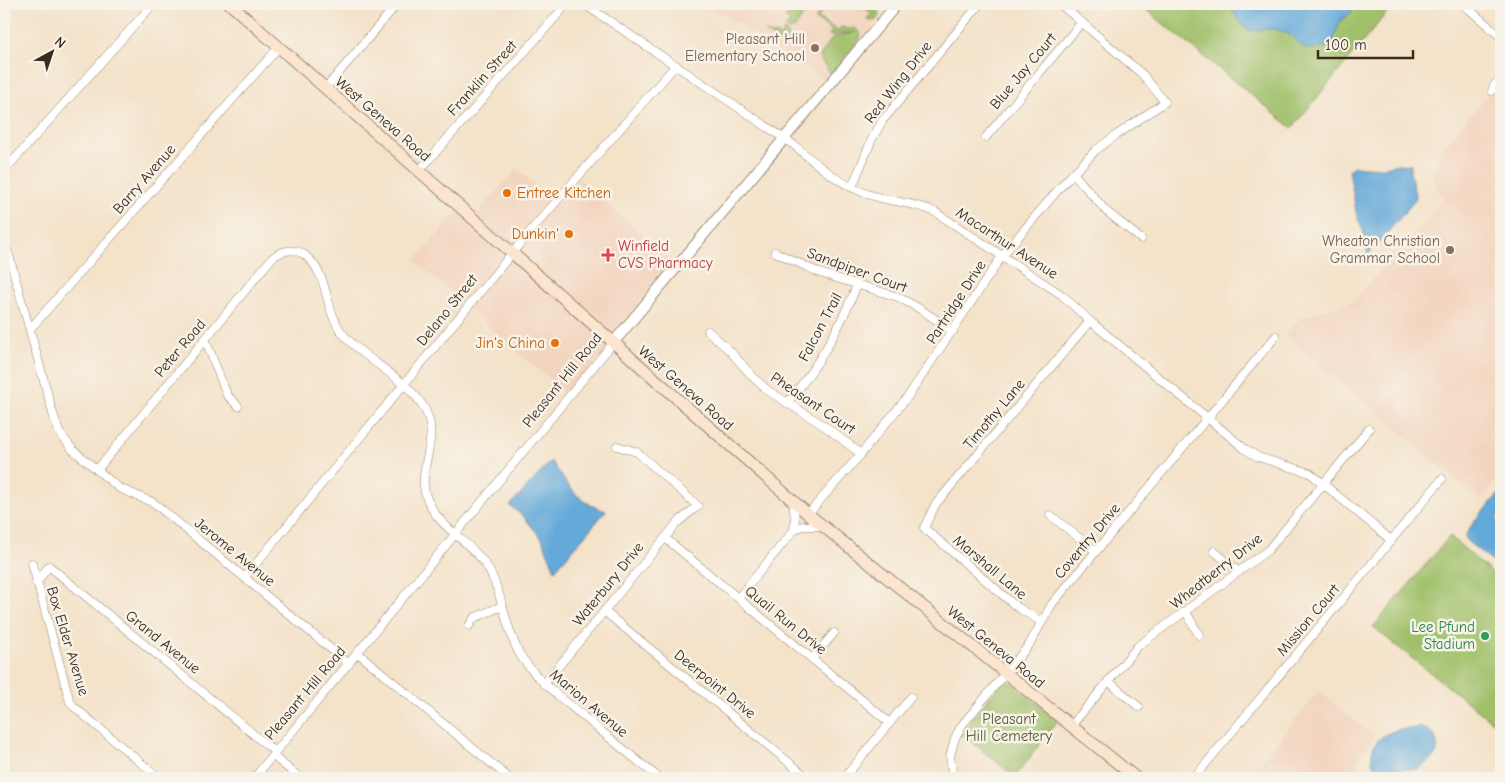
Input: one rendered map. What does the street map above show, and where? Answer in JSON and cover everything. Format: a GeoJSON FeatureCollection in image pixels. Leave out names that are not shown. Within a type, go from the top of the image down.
{"type":"FeatureCollection","features":[{"type":"Feature","properties":{"kind":"main road","name":"West Geneva Road"},"geometry":{"type":"LineString","coordinates":[[230,4],[808,514],[1136,778]]}},
{"type":"Feature","properties":{"kind":"street"},"geometry":{"type":"LineString","coordinates":[[4,171],[153,4]]}},
{"type":"Feature","properties":{"kind":"street"},"geometry":{"type":"LineString","coordinates":[[325,88],[397,4]]}},
{"type":"Feature","properties":{"kind":"street","name":"Franklin Street"},"geometry":{"type":"LineString","coordinates":[[419,171],[567,4]]}},
{"type":"Feature","properties":{"kind":"street","name":"Macarthur Avenue"},"geometry":{"type":"LineString","coordinates":[[584,4],[794,144],[829,174],[852,187],[877,197],[926,208],[942,216],[1062,295],[1090,321],[1252,454],[1310,473],[1391,540]]}},
{"type":"Feature","properties":{"kind":"street","name":"Pleasant Hill Road"},"geometry":{"type":"LineString","coordinates":[[254,778],[456,535],[612,343],[897,4]]}},
{"type":"Feature","properties":{"kind":"street","name":"Red Wing Drive"},"geometry":{"type":"LineString","coordinates":[[852,187],[872,139],[883,120],[980,4]]}},
{"type":"Feature","properties":{"kind":"street"},"geometry":{"type":"LineString","coordinates":[[1060,4],[1082,22]]}},
{"type":"Feature","properties":{"kind":"street"},"geometry":{"type":"LineString","coordinates":[[1463,4],[1501,37]]}},
{"type":"Feature","properties":{"kind":"street","name":"Partridge Drive"},"geometry":{"type":"LineString","coordinates":[[808,514],[861,454],[909,395],[1002,256],[1073,173],[1115,136],[1165,102],[1142,74],[1082,22]]}},
{"type":"Feature","properties":{"kind":"street","name":"Blue Jay Court"},"geometry":{"type":"LineString","coordinates":[[986,137],[1082,22]]}},
{"type":"Feature","properties":{"kind":"street","name":"Barry Avenue"},"geometry":{"type":"LineString","coordinates":[[30,329],[278,47]]}},
{"type":"Feature","properties":{"kind":"street","name":"Delano Street"},"geometry":{"type":"LineString","coordinates":[[245,577],[512,253],[676,65]]}},
{"type":"Feature","properties":{"kind":"street"},"geometry":{"type":"LineString","coordinates":[[1492,92],[1494,86],[1501,78]]}},
{"type":"Feature","properties":{"kind":"street"},"geometry":{"type":"LineString","coordinates":[[1073,173],[1106,211],[1141,239]]}},
{"type":"Feature","properties":{"kind":"street"},"geometry":{"type":"LineString","coordinates":[[4,243],[59,432],[73,450],[98,470]]}},
{"type":"Feature","properties":{"kind":"street","name":"Peter Road"},"geometry":{"type":"LineString","coordinates":[[98,470],[272,258],[278,253],[287,250]]}},
{"type":"Feature","properties":{"kind":"street","name":"Marion Avenue"},"geometry":{"type":"LineString","coordinates":[[287,250],[301,252],[306,255],[318,270],[324,281],[332,315],[342,332],[413,393],[422,406],[430,420],[430,446],[424,472],[424,487],[428,502],[443,523],[472,548],[486,565],[497,589],[510,632],[520,654],[544,684],[659,778]]}},
{"type":"Feature","properties":{"kind":"street","name":"Sandpiper Court"},"geometry":{"type":"LineString","coordinates":[[775,252],[820,273],[898,297],[953,331]]}},
{"type":"Feature","properties":{"kind":"street","name":"Falcon Trail"},"geometry":{"type":"LineString","coordinates":[[787,404],[815,368],[842,320],[857,285]]}},
{"type":"Feature","properties":{"kind":"street","name":"Timothy Lane"},"geometry":{"type":"LineString","coordinates":[[924,528],[935,505],[1090,321]]}},
{"type":"Feature","properties":{"kind":"street","name":"Pheasant Court"},"geometry":{"type":"LineString","coordinates":[[708,331],[767,390],[826,427],[861,454]]}},
{"type":"Feature","properties":{"kind":"street","name":"Coventry Drive"},"geometry":{"type":"LineString","coordinates":[[953,778],[950,756],[955,738],[962,725],[1029,644],[1052,604],[1276,336]]}},
{"type":"Feature","properties":{"kind":"street"},"geometry":{"type":"LineString","coordinates":[[205,339],[227,395],[238,406]]}},
{"type":"Feature","properties":{"kind":"street","name":"Wheatberry Drive"},"geometry":{"type":"LineString","coordinates":[[1071,726],[1138,646],[1268,550],[1369,429]]}},
{"type":"Feature","properties":{"kind":"street","name":"Waterbury Drive"},"geometry":{"type":"LineString","coordinates":[[544,684],[678,522],[698,506],[637,452],[617,446]]}},
{"type":"Feature","properties":{"kind":"street","name":"Jerome Avenue"},"geometry":{"type":"LineString","coordinates":[[98,470],[119,488],[154,503],[349,664]]}},
{"type":"Feature","properties":{"kind":"street","name":"Mission Court"},"geometry":{"type":"LineString","coordinates":[[1194,778],[1442,479]]}},
{"type":"Feature","properties":{"kind":"street"},"geometry":{"type":"LineString","coordinates":[[792,500],[795,519],[794,530]]}},
{"type":"Feature","properties":{"kind":"street"},"geometry":{"type":"LineString","coordinates":[[1050,515],[1096,551]]}},
{"type":"Feature","properties":{"kind":"street"},"geometry":{"type":"LineString","coordinates":[[738,598],[794,530],[802,526],[823,526]]}},
{"type":"Feature","properties":{"kind":"street","name":"Marshall Lane"},"geometry":{"type":"LineString","coordinates":[[924,528],[1017,607],[1042,622]]}},
{"type":"Feature","properties":{"kind":"street","name":"Quail Run Drive"},"geometry":{"type":"LineString","coordinates":[[665,538],[890,723]]}},
{"type":"Feature","properties":{"kind":"street"},"geometry":{"type":"LineString","coordinates":[[1214,551],[1239,572]]}},
{"type":"Feature","properties":{"kind":"street","name":"Box Elder Avenue"},"geometry":{"type":"LineString","coordinates":[[32,563],[73,706],[159,778]]}},
{"type":"Feature","properties":{"kind":"street","name":"Grand Avenue"},"geometry":{"type":"LineString","coordinates":[[36,582],[50,566],[300,778]]}},
{"type":"Feature","properties":{"kind":"street"},"geometry":{"type":"LineString","coordinates":[[469,626],[474,618],[502,606]]}},
{"type":"Feature","properties":{"kind":"street","name":"Deerpoint Drive"},"geometry":{"type":"LineString","coordinates":[[604,611],[808,778]]}},
{"type":"Feature","properties":{"kind":"street"},"geometry":{"type":"LineString","coordinates":[[1186,612],[1199,635]]}},
{"type":"Feature","properties":{"kind":"street"},"geometry":{"type":"LineString","coordinates":[[812,658],[834,633]]}},
{"type":"Feature","properties":{"kind":"street"},"geometry":{"type":"LineString","coordinates":[[358,654],[510,778]]}},
{"type":"Feature","properties":{"kind":"street"},"geometry":{"type":"LineString","coordinates":[[1108,681],[1139,707]]}},
{"type":"Feature","properties":{"kind":"street"},"geometry":{"type":"LineString","coordinates":[[844,778],[911,697]]}},
{"type":"Feature","properties":{"kind":"shaded area","name":"Pleasant Hill Elementary School"},"geometry":{"type":"Polygon","coordinates":[[[707,4],[866,4],[883,15],[826,81],[707,4]]]}},
{"type":"Feature","properties":{"kind":"shaded area","name":"Wheaton Christian Grammar School"},"geometry":{"type":"Polygon","coordinates":[[[1496,84],[1501,88],[1501,475],[1480,500],[1285,335],[1300,318],[1353,301],[1444,199],[1433,181],[1440,151],[1496,84]]]}},
{"type":"Feature","properties":{"kind":"shaded area"},"geometry":{"type":"Polygon","coordinates":[[[517,169],[557,204],[579,179],[677,266],[612,339],[474,217],[517,169]]]}},
{"type":"Feature","properties":{"kind":"shaded area"},"geometry":{"type":"Polygon","coordinates":[[[459,210],[611,344],[567,395],[415,261],[459,210]]]}},
{"type":"Feature","properties":{"kind":"shaded area"},"geometry":{"type":"Polygon","coordinates":[[[1319,691],[1375,737],[1355,762],[1374,778],[1247,778],[1319,691]]]}},
{"type":"Feature","properties":{"kind":"green space"},"geometry":{"type":"Polygon","coordinates":[[[791,4],[802,4],[806,7],[806,11],[795,28],[789,30],[786,28],[790,21],[786,18],[793,5],[791,4]]]}},
{"type":"Feature","properties":{"kind":"green space"},"geometry":{"type":"Polygon","coordinates":[[[858,4],[865,4],[881,14],[876,20],[871,21],[867,19],[872,13],[858,4]]]}},
{"type":"Feature","properties":{"kind":"green space"},"geometry":{"type":"Polygon","coordinates":[[[1139,4],[1394,4],[1292,128],[1139,4]]]}},
{"type":"Feature","properties":{"kind":"green space"},"geometry":{"type":"Polygon","coordinates":[[[820,13],[818,18],[838,31],[841,27],[854,28],[861,35],[833,72],[830,73],[820,56],[833,37],[856,32],[829,35],[832,30],[815,19],[820,13]]]}},
{"type":"Feature","properties":{"kind":"green space"},"geometry":{"type":"Polygon","coordinates":[[[784,30],[787,32],[788,38],[786,42],[781,43],[765,32],[773,36],[776,34],[780,37],[784,30]]]}},
{"type":"Feature","properties":{"kind":"green space"},"geometry":{"type":"Polygon","coordinates":[[[1450,536],[1501,581],[1501,729],[1373,627],[1450,536]]]}},
{"type":"Feature","properties":{"kind":"green space","name":"Pleasant Hill Cemetery"},"geometry":{"type":"Polygon","coordinates":[[[1005,678],[1058,720],[1015,777],[961,733],[1005,678]]]}},
{"type":"Feature","properties":{"kind":"water"},"geometry":{"type":"Polygon","coordinates":[[[1231,4],[1347,4],[1351,7],[1352,12],[1340,21],[1334,39],[1329,45],[1309,49],[1278,30],[1247,30],[1235,15],[1231,4]]]}},
{"type":"Feature","properties":{"kind":"water"},"geometry":{"type":"Polygon","coordinates":[[[1398,164],[1411,165],[1410,172],[1416,199],[1368,255],[1363,230],[1357,217],[1349,170],[1354,166],[1379,168],[1398,164]]]}},
{"type":"Feature","properties":{"kind":"water"},"geometry":{"type":"Polygon","coordinates":[[[551,461],[574,492],[595,507],[606,511],[555,570],[542,539],[523,516],[510,506],[551,461]]]}},
{"type":"Feature","properties":{"kind":"water"},"geometry":{"type":"Polygon","coordinates":[[[1501,492],[1501,511],[1496,520],[1501,526],[1501,569],[1467,541],[1465,536],[1475,520],[1501,492]]]}},
{"type":"Feature","properties":{"kind":"water"},"geometry":{"type":"Polygon","coordinates":[[[1418,727],[1428,730],[1434,736],[1437,744],[1436,755],[1419,769],[1398,769],[1386,776],[1378,774],[1372,761],[1373,748],[1376,742],[1394,731],[1418,727]]]}},
{"type":"Feature","properties":{"kind":"place","name":"Pleasant Hill Elementary School"},"geometry":{"type":"Point","coordinates":[815,48]}},
{"type":"Feature","properties":{"kind":"place","name":"Entree Kitchen"},"geometry":{"type":"Point","coordinates":[507,193]}},
{"type":"Feature","properties":{"kind":"place","name":"Dunkin'"},"geometry":{"type":"Point","coordinates":[569,234]}},
{"type":"Feature","properties":{"kind":"place","name":"Wheaton Christian Grammar School"},"geometry":{"type":"Point","coordinates":[1450,250]}},
{"type":"Feature","properties":{"kind":"place","name":"Winfield CVS Pharmacy"},"geometry":{"type":"Point","coordinates":[608,255]}},
{"type":"Feature","properties":{"kind":"place","name":"Jin's China"},"geometry":{"type":"Point","coordinates":[555,343]}},
{"type":"Feature","properties":{"kind":"place","name":"Lee Pfund Stadium"},"geometry":{"type":"Point","coordinates":[1485,636]}}]}
